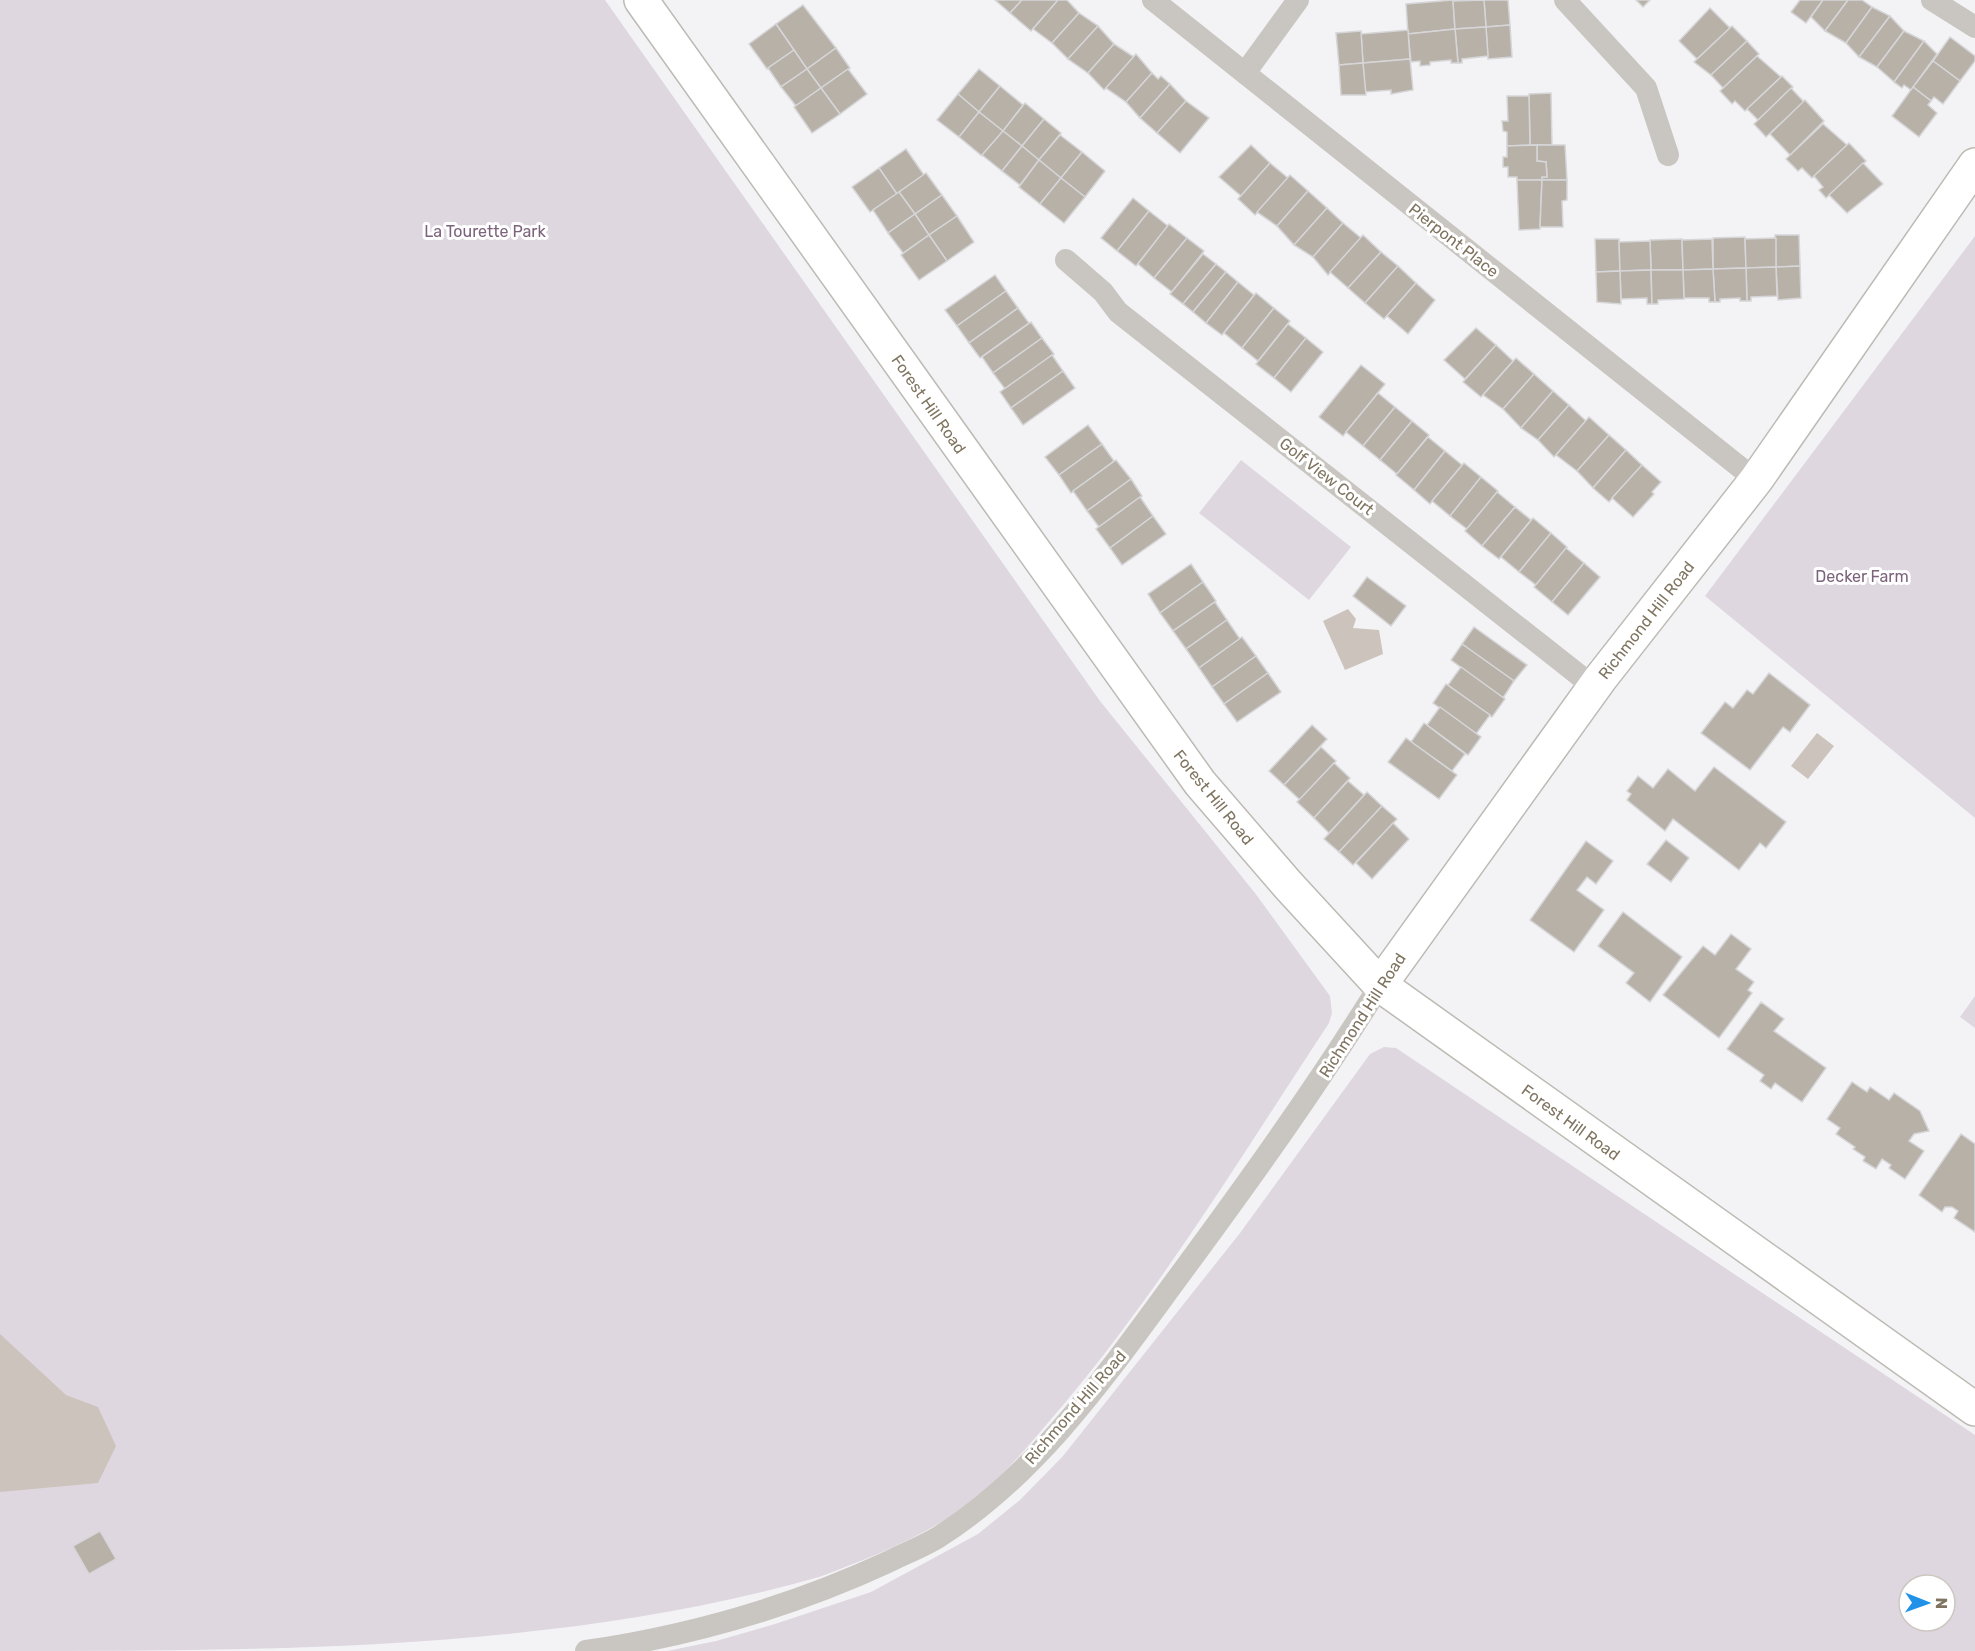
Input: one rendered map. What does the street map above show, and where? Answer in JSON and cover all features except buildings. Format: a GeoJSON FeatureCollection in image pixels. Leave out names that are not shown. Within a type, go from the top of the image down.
{"type":"FeatureCollection","features":[{"type":"Feature","properties":{"kind":"street","name":"Forest Hill Road"},"geometry":{"type":"LineString","coordinates":[[641,0],[1200,783],[1288,885],[1380,985],[1975,1409]]}},
{"type":"Feature","properties":{"kind":"street","name":"Pierpont Place"},"geometry":{"type":"LineString","coordinates":[[1153,0],[1756,480]]}},
{"type":"Feature","properties":{"kind":"street"},"geometry":{"type":"LineString","coordinates":[[1245,73],[1298,0]]}},
{"type":"Feature","properties":{"kind":"street"},"geometry":{"type":"LineString","coordinates":[[1565,0],[1646,88],[1668,155]]}},
{"type":"Feature","properties":{"kind":"street"},"geometry":{"type":"LineString","coordinates":[[1932,0],[1975,27]]}},
{"type":"Feature","properties":{"kind":"street","name":"Richmond Hill Road"},"geometry":{"type":"LineString","coordinates":[[586,1651],[699,1628],[777,1606],[859,1575],[936,1539],[1000,1491],[1060,1430],[1123,1352],[1297,1112],[1380,985],[1594,687],[1756,480],[1975,165]]}},
{"type":"Feature","properties":{"kind":"street","name":"Golf View Court"},"geometry":{"type":"LineString","coordinates":[[1066,260],[1103,292],[1118,312],[1594,687]]}},
{"type":"Feature","properties":{"kind":"green space","name":"La Tourette Park"},"geometry":{"type":"Polygon","coordinates":[[[0,0],[605,0],[1100,701],[1255,893],[1330,996],[1332,1013],[1329,1023],[1202,1218],[1135,1313],[1064,1404],[1017,1459],[977,1497],[946,1519],[893,1547],[819,1577],[721,1601],[620,1620],[518,1633],[414,1642],[206,1650],[0,1651],[0,0]]]}},
{"type":"Feature","properties":{"kind":"green space","name":"Decker Farm"},"geometry":{"type":"Polygon","coordinates":[[[1975,236],[1975,818],[1705,596],[1975,236]]]}},
{"type":"Feature","properties":{"kind":"green space"},"geometry":{"type":"Polygon","coordinates":[[[1241,460],[1351,547],[1309,600],[1199,513],[1241,460]]]}},
{"type":"Feature","properties":{"kind":"green space"},"geometry":{"type":"Polygon","coordinates":[[[1975,996],[1975,1028],[1960,1017],[1975,996]]]}},
{"type":"Feature","properties":{"kind":"green space"},"geometry":{"type":"Polygon","coordinates":[[[1384,1047],[1396,1048],[1975,1435],[1975,1651],[667,1651],[716,1641],[775,1624],[871,1592],[978,1534],[1020,1500],[1063,1456],[1240,1233],[1370,1054],[1384,1047]]]}},
{"type":"Feature","properties":{"kind":"shaded area"},"geometry":{"type":"Polygon","coordinates":[[[1348,609],[1356,619],[1353,628],[1379,630],[1383,654],[1345,670],[1323,621],[1348,609]]]}},
{"type":"Feature","properties":{"kind":"shaded area"},"geometry":{"type":"Polygon","coordinates":[[[1817,733],[1834,746],[1808,779],[1791,766],[1817,733]]]}},
{"type":"Feature","properties":{"kind":"shaded area"},"geometry":{"type":"Polygon","coordinates":[[[0,1334],[66,1395],[98,1407],[116,1446],[98,1483],[0,1492],[0,1334]]]}}]}
